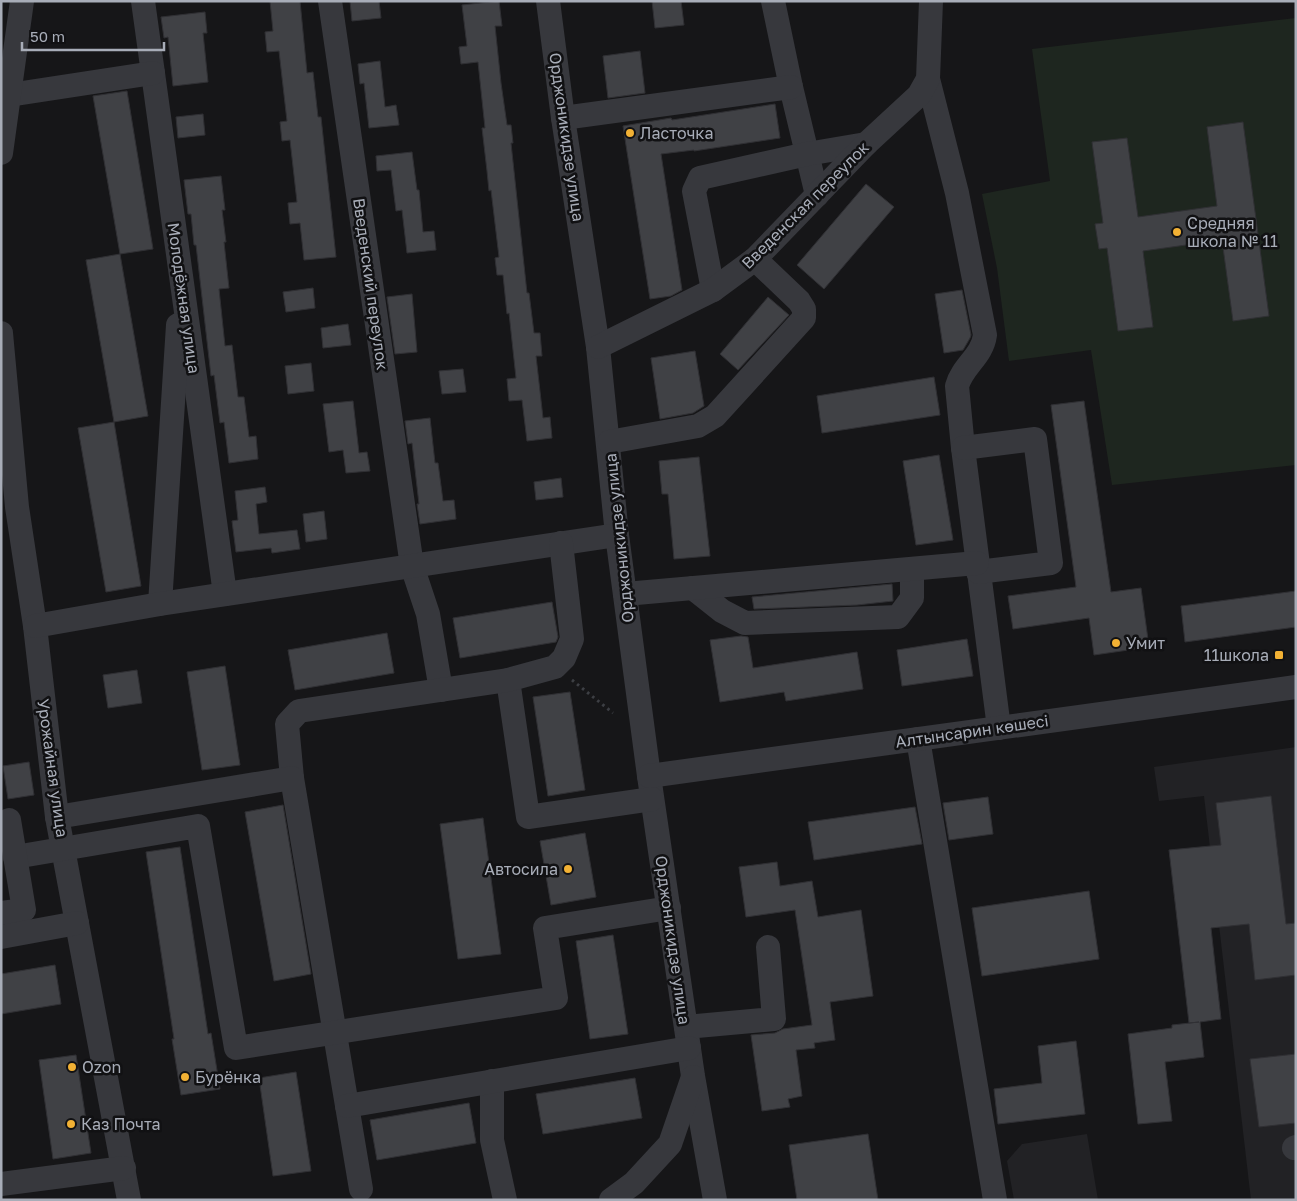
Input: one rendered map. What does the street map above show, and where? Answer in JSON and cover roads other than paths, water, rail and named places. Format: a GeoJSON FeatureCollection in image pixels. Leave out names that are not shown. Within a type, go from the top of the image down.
{"type":"FeatureCollection","features":[{"type":"Feature","properties":{"kind":"street"},"geometry":{"type":"LineString","coordinates":[[1,153],[22,1]]}},
{"type":"Feature","properties":{"kind":"street","name":"Молодёжная улица"},"geometry":{"type":"LineString","coordinates":[[143,1],[225,594]]}},
{"type":"Feature","properties":{"kind":"street","name":"Введенский переулок"},"geometry":{"type":"LineString","coordinates":[[330,1],[412,566],[428,614],[441,690]]}},
{"type":"Feature","properties":{"kind":"street","name":"Орджоникидзе улица"},"geometry":{"type":"LineString","coordinates":[[548,1],[563,118],[598,347],[625,594],[651,788],[693,1076],[714,1200]]}},
{"type":"Feature","properties":{"kind":"street"},"geometry":{"type":"LineString","coordinates":[[773,1],[791,87],[818,195]]}},
{"type":"Feature","properties":{"kind":"street"},"geometry":{"type":"LineString","coordinates":[[931,1],[928,79],[957,193],[985,335],[984,345],[959,376],[956,386],[962,448],[998,728]]}},
{"type":"Feature","properties":{"kind":"street"},"geometry":{"type":"LineString","coordinates":[[9,95],[153,74]]}},
{"type":"Feature","properties":{"kind":"street","name":"Введенская переулок"},"geometry":{"type":"LineString","coordinates":[[598,347],[712,290],[755,259],[866,144],[918,95],[928,79]]}},
{"type":"Feature","properties":{"kind":"street"},"geometry":{"type":"LineString","coordinates":[[563,118],[791,87]]}},
{"type":"Feature","properties":{"kind":"street"},"geometry":{"type":"LineString","coordinates":[[712,290],[694,190],[700,178],[807,154],[866,144]]}},
{"type":"Feature","properties":{"kind":"street"},"geometry":{"type":"LineString","coordinates":[[608,442],[698,426],[715,416],[804,318],[804,309],[799,301],[755,259]]}},
{"type":"Feature","properties":{"kind":"street"},"geometry":{"type":"LineString","coordinates":[[160,604],[181,276]]}},
{"type":"Feature","properties":{"kind":"street","name":"Урожайная улица"},"geometry":{"type":"LineString","coordinates":[[1,333],[9,508],[35,626],[57,816],[129,1200]]}},
{"type":"Feature","properties":{"kind":"street"},"geometry":{"type":"LineString","coordinates":[[625,594],[912,570],[1051,563],[1035,439],[962,448]]}},
{"type":"Feature","properties":{"kind":"street"},"geometry":{"type":"LineString","coordinates":[[35,626],[160,604],[618,535]]}},
{"type":"Feature","properties":{"kind":"street"},"geometry":{"type":"LineString","coordinates":[[361,1189],[292,778],[287,724],[298,711],[508,680],[555,667],[564,658],[572,639],[562,543]]}},
{"type":"Feature","properties":{"kind":"street"},"geometry":{"type":"LineString","coordinates":[[693,588],[722,611],[744,623],[898,617],[912,598],[912,570]]}},
{"type":"Feature","properties":{"kind":"street","name":"Алтынсарин көшесі"},"geometry":{"type":"LineString","coordinates":[[508,680],[528,817],[651,788],[918,739],[1296,686]]}},
{"type":"Feature","properties":{"kind":"street"},"geometry":{"type":"LineString","coordinates":[[918,739],[995,1200]]}},
{"type":"Feature","properties":{"kind":"street"},"geometry":{"type":"LineString","coordinates":[[57,816],[292,778]]}},
{"type":"Feature","properties":{"kind":"street"},"geometry":{"type":"LineString","coordinates":[[197,793],[202,815],[198,826],[236,1048],[556,998],[545,928],[669,908]]}},
{"type":"Feature","properties":{"kind":"street"},"geometry":{"type":"LineString","coordinates":[[1,913],[24,910],[8,820]]}},
{"type":"Feature","properties":{"kind":"street"},"geometry":{"type":"LineString","coordinates":[[15,857],[198,826]]}},
{"type":"Feature","properties":{"kind":"street"},"geometry":{"type":"LineString","coordinates":[[1,937],[77,923]]}},
{"type":"Feature","properties":{"kind":"street"},"geometry":{"type":"LineString","coordinates":[[347,1106],[492,1081],[688,1037],[774,1020],[768,947]]}},
{"type":"Feature","properties":{"kind":"street"},"geometry":{"type":"LineString","coordinates":[[611,1200],[634,1183],[670,1144],[693,1076]]}},
{"type":"Feature","properties":{"kind":"street"},"geometry":{"type":"LineString","coordinates":[[492,1081],[492,1140],[505,1200]]}},
{"type":"Feature","properties":{"kind":"street"},"geometry":{"type":"LineString","coordinates":[[1,1184],[124,1168]]}},
{"type":"Feature","properties":{"kind":"place","name":"Ласточка"},"geometry":{"type":"Point","coordinates":[630,133]}},
{"type":"Feature","properties":{"kind":"place","name":"Средняя школа № 11"},"geometry":{"type":"Point","coordinates":[1177,232]}},
{"type":"Feature","properties":{"kind":"place","name":"Умит"},"geometry":{"type":"Point","coordinates":[1116,643]}},
{"type":"Feature","properties":{"kind":"place","name":"11школа"},"geometry":{"type":"Point","coordinates":[1279,655]}},
{"type":"Feature","properties":{"kind":"place","name":"Автосила"},"geometry":{"type":"Point","coordinates":[568,869]}},
{"type":"Feature","properties":{"kind":"place","name":"Ozon"},"geometry":{"type":"Point","coordinates":[72,1067]}},
{"type":"Feature","properties":{"kind":"place","name":"Бурёнка"},"geometry":{"type":"Point","coordinates":[185,1077]}},
{"type":"Feature","properties":{"kind":"place","name":"Каз Почта"},"geometry":{"type":"Point","coordinates":[71,1124]}}]}
